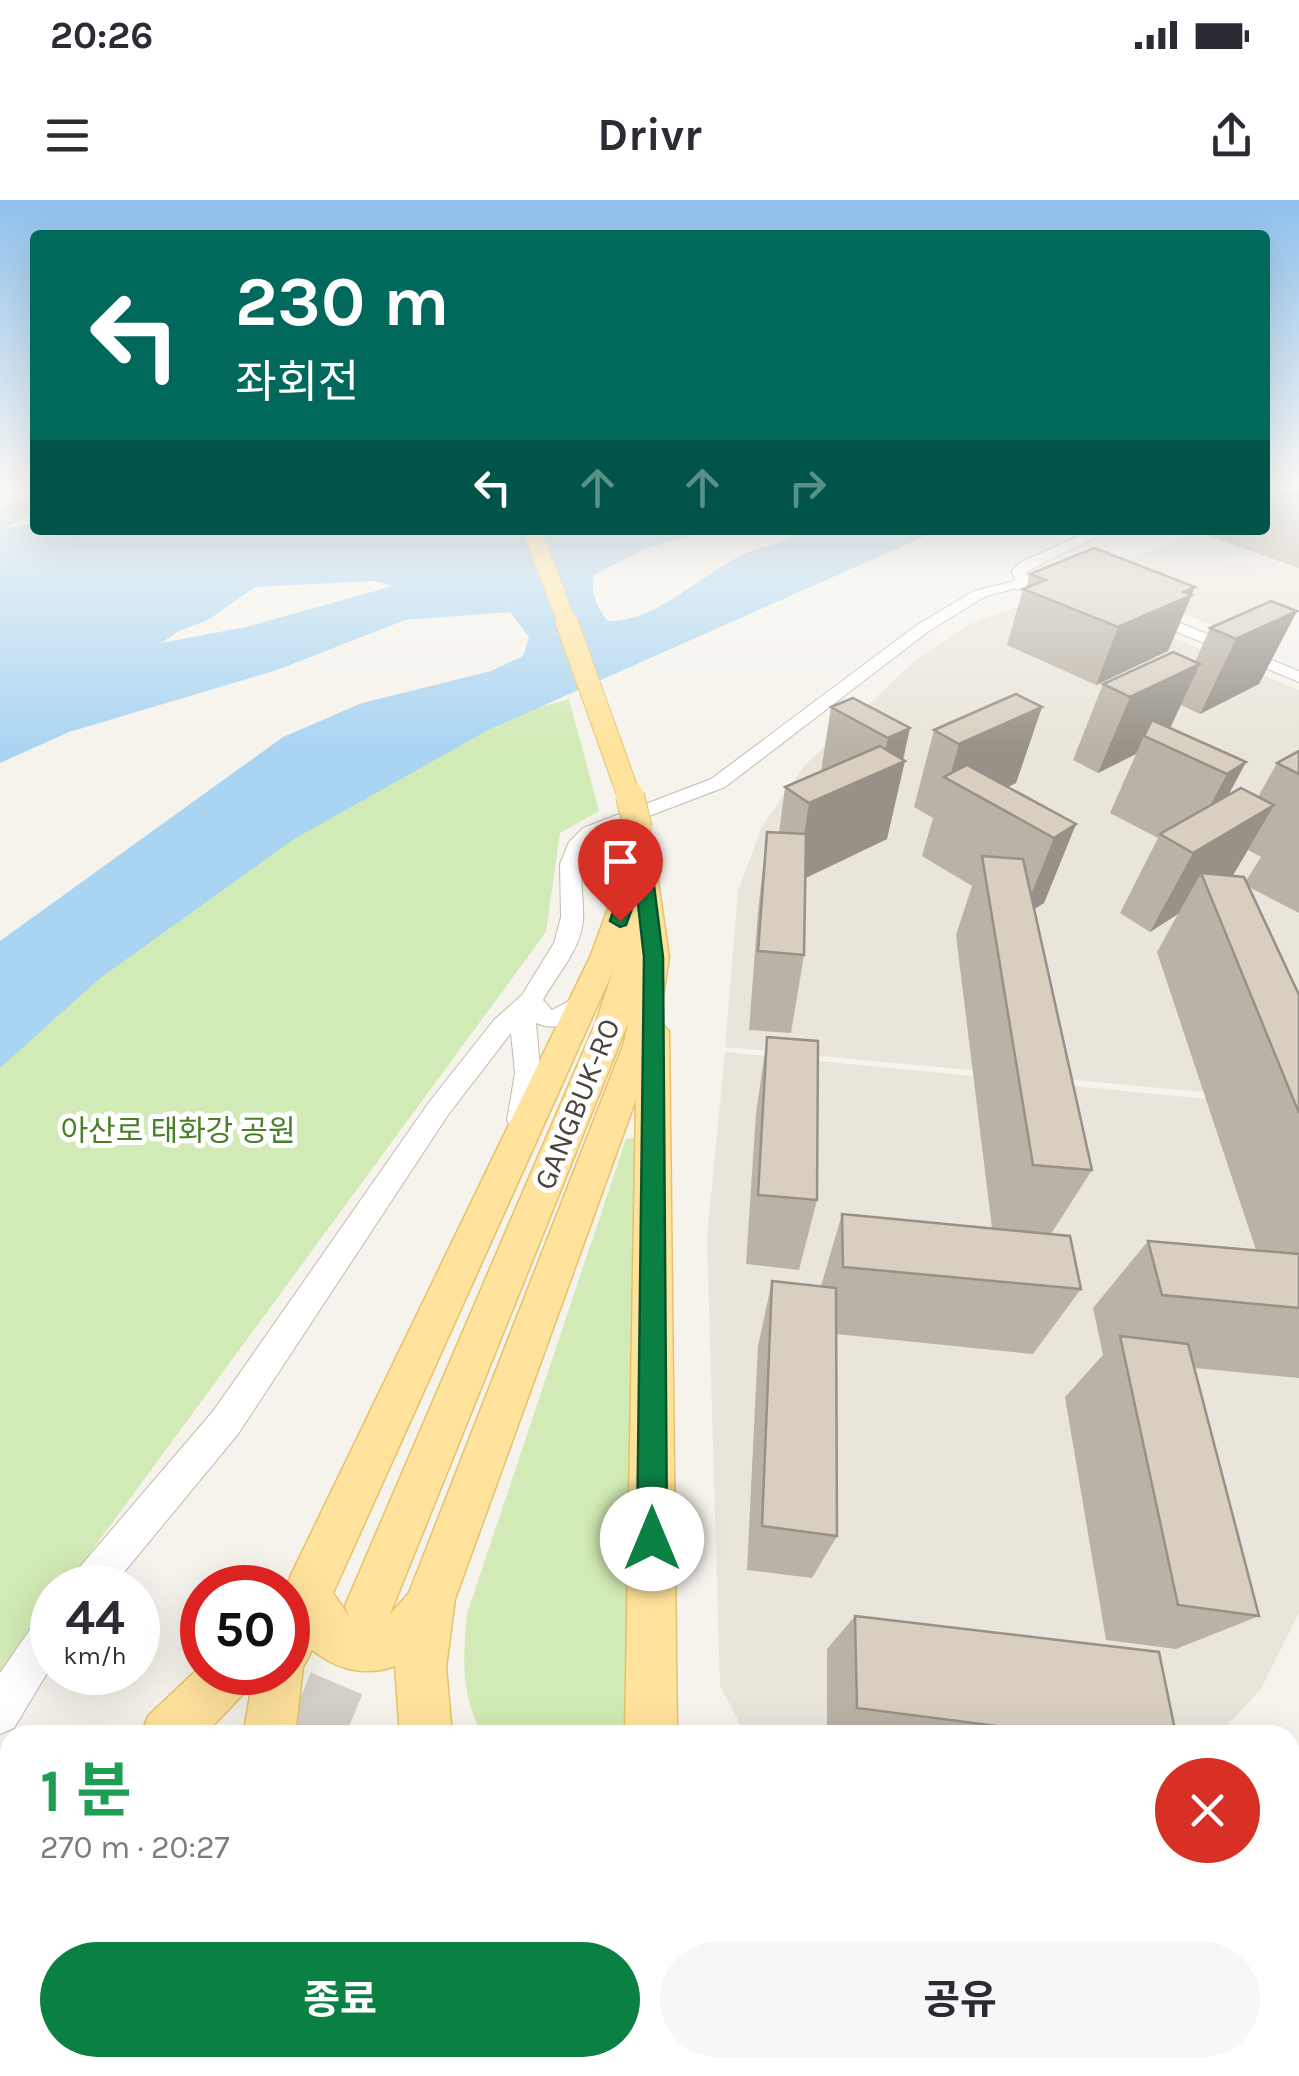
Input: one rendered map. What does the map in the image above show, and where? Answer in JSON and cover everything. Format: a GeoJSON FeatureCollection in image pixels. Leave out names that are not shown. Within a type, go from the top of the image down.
{"type":"FeatureCollection","features":[{"type":"Feature","properties":{"kind":"main road","name":"GANGBUK-RO"},"geometry":{"type":"LineString","coordinates":[[369,1606],[612,1022],[628,974],[638,921],[640,842],[624,774],[549,575]]}},
{"type":"Feature","properties":{"kind":"main road"},"geometry":{"type":"LineString","coordinates":[[640,842],[653,930],[651,1725]]}},
{"type":"Feature","properties":{"kind":"main road"},"geometry":{"type":"LineString","coordinates":[[310,1578],[620,921],[640,842]]}},
{"type":"Feature","properties":{"kind":"main road"},"geometry":{"type":"LineString","coordinates":[[310,1611],[339,1642],[372,1649],[397,1644],[414,1630],[431,1599],[631,1072],[652,982]]}},
{"type":"Feature","properties":{"kind":"main road"},"geometry":{"type":"LineString","coordinates":[[424,1725],[419,1699],[419,1652],[431,1599]]}},
{"type":"Feature","properties":{"kind":"main road"},"geometry":{"type":"LineString","coordinates":[[177,1725],[208,1695]]}},
{"type":"Feature","properties":{"kind":"main road"},"geometry":{"type":"LineString","coordinates":[[271,1725],[276,1695]]}},
{"type":"Feature","properties":{"kind":"street"},"geometry":{"type":"LineString","coordinates":[[1019,575],[1023,584]]}},
{"type":"Feature","properties":{"kind":"street"},"geometry":{"type":"LineString","coordinates":[[512,1151],[528,1083],[524,1021],[531,1000],[563,950],[570,931],[570,856],[575,842],[590,832],[718,783],[923,628],[979,594],[1023,584],[1088,592]]}},
{"type":"Feature","properties":{"kind":"street"},"geometry":{"type":"LineString","coordinates":[[1129,607],[1299,677]]}},
{"type":"Feature","properties":{"kind":"street"},"geometry":{"type":"LineString","coordinates":[[531,1000],[534,1010],[548,1019],[568,1014],[584,1001]]}},
{"type":"Feature","properties":{"kind":"street"},"geometry":{"type":"LineString","coordinates":[[105,1565],[226,1422],[439,1108],[502,1026],[531,1000]]}},
{"type":"Feature","properties":{"kind":"street"},"geometry":{"type":"LineString","coordinates":[[0,1714],[30,1663]]}},
{"type":"Feature","properties":{"kind":"shaded area"},"geometry":{"type":"Polygon","coordinates":[[[1106,575],[1299,575],[1299,608],[1239,636],[1112,585],[1106,575]]]}},
{"type":"Feature","properties":{"kind":"shaded area"},"geometry":{"type":"Polygon","coordinates":[[[1051,594],[1074,596],[1299,690],[1299,1101],[725,1047],[738,891],[762,826],[804,766],[914,661],[968,625],[1051,594]]]}},
{"type":"Feature","properties":{"kind":"shaded area"},"geometry":{"type":"Polygon","coordinates":[[[725,1052],[1299,1108],[1299,1613],[1261,1689],[1227,1725],[741,1725],[720,1686],[707,1237],[725,1052]]]}},
{"type":"Feature","properties":{"kind":"green space","name":"아산로 태화강 공원"},"geometry":{"type":"Polygon","coordinates":[[[569,699],[599,811],[560,833],[546,932],[81,1565],[30,1565],[30,1636],[0,1678],[0,1039],[261,849],[484,723],[569,699]]]}},
{"type":"Feature","properties":{"kind":"green space"},"geometry":{"type":"Polygon","coordinates":[[[642,1137],[625,1725],[478,1725],[467,1691],[467,1614],[626,1139],[642,1137]]]}},
{"type":"Feature","properties":{"kind":"water"},"geometry":{"type":"Polygon","coordinates":[[[0,575],[595,575],[595,600],[608,621],[644,614],[710,575],[839,575],[488,730],[294,839],[99,979],[0,1068],[0,941],[283,737],[362,703],[491,671],[523,656],[529,637],[510,612],[405,620],[277,670],[69,732],[0,763],[0,575]],[[375,581],[255,587],[208,620],[161,643],[246,627],[393,586],[375,581]]]}},
{"type":"Feature","properties":{"kind":"building"},"geometry":{"type":"Polygon","coordinates":[[[1031,575],[1163,575],[1195,587],[1184,592],[1192,595],[1118,627],[1023,589],[1046,580],[1031,575]]]}},
{"type":"Feature","properties":{"kind":"building"},"geometry":{"type":"Polygon","coordinates":[[[1271,601],[1297,611],[1236,639],[1210,628],[1271,601]]]}},
{"type":"Feature","properties":{"kind":"building"},"geometry":{"type":"Polygon","coordinates":[[[1173,652],[1200,664],[1130,697],[1103,684],[1173,652]]]}},
{"type":"Feature","properties":{"kind":"building"},"geometry":{"type":"Polygon","coordinates":[[[1016,694],[1042,707],[959,744],[934,730],[1016,694]]]}},
{"type":"Feature","properties":{"kind":"building"},"geometry":{"type":"Polygon","coordinates":[[[853,698],[910,728],[888,738],[831,707],[853,698]]]}},
{"type":"Feature","properties":{"kind":"building"},"geometry":{"type":"Polygon","coordinates":[[[1152,720],[1246,762],[1227,774],[1144,736],[1152,720]]]}},
{"type":"Feature","properties":{"kind":"building"},"geometry":{"type":"Polygon","coordinates":[[[880,746],[905,761],[809,803],[785,787],[880,746]]]}},
{"type":"Feature","properties":{"kind":"building"},"geometry":{"type":"Polygon","coordinates":[[[1299,751],[1299,774],[1277,763],[1299,751]]]}},
{"type":"Feature","properties":{"kind":"building"},"geometry":{"type":"Polygon","coordinates":[[[967,765],[1076,824],[1054,838],[944,777],[967,765]]]}},
{"type":"Feature","properties":{"kind":"building"},"geometry":{"type":"Polygon","coordinates":[[[1241,788],[1274,805],[1193,853],[1160,834],[1241,788]]]}},
{"type":"Feature","properties":{"kind":"building"},"geometry":{"type":"Polygon","coordinates":[[[767,832],[806,834],[804,955],[758,951],[767,832]]]}},
{"type":"Feature","properties":{"kind":"building"},"geometry":{"type":"Polygon","coordinates":[[[982,856],[1023,859],[1092,1170],[1033,1165],[982,856]]]}},
{"type":"Feature","properties":{"kind":"building"},"geometry":{"type":"Polygon","coordinates":[[[1201,873],[1244,877],[1299,995],[1299,1113],[1201,873]]]}},
{"type":"Feature","properties":{"kind":"building"},"geometry":{"type":"Polygon","coordinates":[[[767,1037],[818,1041],[817,1200],[758,1195],[767,1037]]]}},
{"type":"Feature","properties":{"kind":"building"},"geometry":{"type":"Polygon","coordinates":[[[842,1214],[1070,1236],[1081,1289],[843,1267],[842,1214]]]}},
{"type":"Feature","properties":{"kind":"building"},"geometry":{"type":"Polygon","coordinates":[[[1148,1241],[1299,1254],[1299,1308],[1162,1295],[1148,1241]]]}},
{"type":"Feature","properties":{"kind":"building"},"geometry":{"type":"Polygon","coordinates":[[[772,1281],[836,1288],[837,1536],[762,1526],[772,1281]]]}},
{"type":"Feature","properties":{"kind":"building"},"geometry":{"type":"Polygon","coordinates":[[[1120,1336],[1188,1344],[1259,1616],[1178,1605],[1120,1336]]]}},
{"type":"Feature","properties":{"kind":"building"},"geometry":{"type":"Polygon","coordinates":[[[855,1616],[1159,1652],[1174,1725],[989,1725],[857,1708],[855,1616]]]}},
{"type":"Feature","properties":{"kind":"tunnel"},"geometry":{"type":"LineString","coordinates":[[355,1640],[361,1625]]}},
{"type":"Feature","properties":{"kind":"tunnel"},"geometry":{"type":"LineString","coordinates":[[319,1725],[356,1637]]}},
{"type":"Feature","properties":{"kind":"route"},"geometry":{"type":"LineString","coordinates":[[620,921],[641,854],[650,900],[654,957],[652,1539]]}}]}
